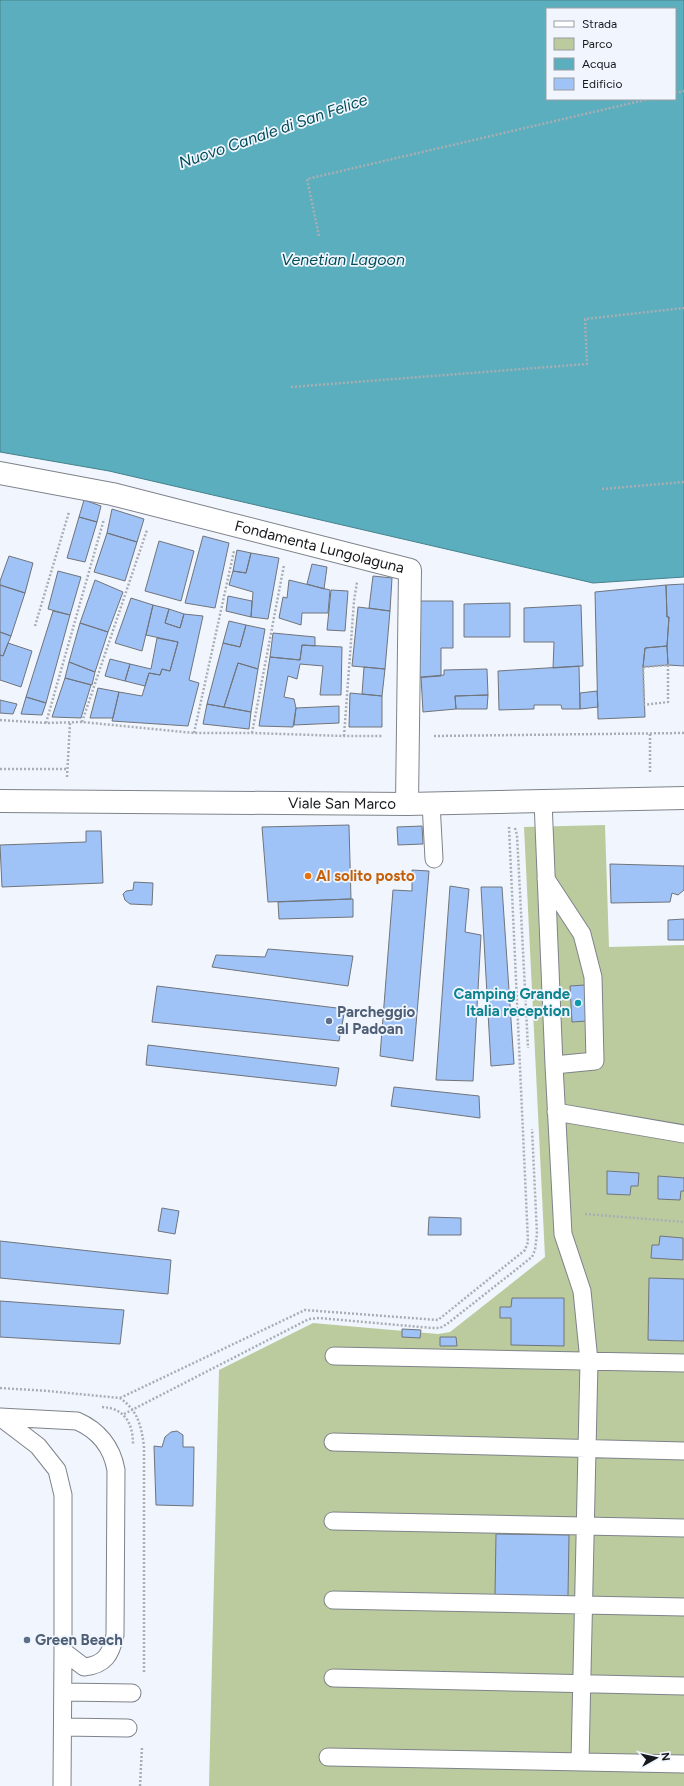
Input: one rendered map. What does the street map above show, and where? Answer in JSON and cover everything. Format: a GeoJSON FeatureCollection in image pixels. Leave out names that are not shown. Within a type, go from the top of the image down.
{"type":"FeatureCollection","features":[{"type":"Feature","properties":{"kind":"street","name":"Fondamenta Lungolaguna"},"geometry":{"type":"LineString","coordinates":[[0,473],[112,494],[410,570],[407,804]]}},
{"type":"Feature","properties":{"kind":"street","name":"Viale San Marco"},"geometry":{"type":"LineString","coordinates":[[0,800],[407,804],[684,798]]}},
{"type":"Feature","properties":{"kind":"lane"},"geometry":{"type":"LineString","coordinates":[[543,801],[556,1112],[562,1212],[564,1234],[582,1291],[590,1361],[580,1762]]}},
{"type":"Feature","properties":{"kind":"lane"},"geometry":{"type":"LineString","coordinates":[[431,803],[434,859]]}},
{"type":"Feature","properties":{"kind":"lane"},"geometry":{"type":"LineString","coordinates":[[546,879],[582,934],[593,977],[599,1061],[554,1065]]}},
{"type":"Feature","properties":{"kind":"lane"},"geometry":{"type":"LineString","coordinates":[[556,1112],[684,1134]]}},
{"type":"Feature","properties":{"kind":"lane"},"geometry":{"type":"LineString","coordinates":[[334,1356],[684,1363]]}},
{"type":"Feature","properties":{"kind":"lane"},"geometry":{"type":"LineString","coordinates":[[0,1417],[38,1446],[57,1470],[63,1496],[62,1786]]}},
{"type":"Feature","properties":{"kind":"lane"},"geometry":{"type":"LineString","coordinates":[[0,1417],[77,1421],[86,1425],[98,1435],[108,1446],[114,1458],[116,1470],[115,1635],[112,1649],[104,1660],[95,1666],[84,1667],[63,1650]]}},
{"type":"Feature","properties":{"kind":"lane"},"geometry":{"type":"LineString","coordinates":[[333,1442],[684,1451]]}},
{"type":"Feature","properties":{"kind":"lane"},"geometry":{"type":"LineString","coordinates":[[333,1521],[684,1528]]}},
{"type":"Feature","properties":{"kind":"lane"},"geometry":{"type":"LineString","coordinates":[[333,1600],[684,1607]]}},
{"type":"Feature","properties":{"kind":"lane"},"geometry":{"type":"LineString","coordinates":[[333,1678],[684,1686]]}},
{"type":"Feature","properties":{"kind":"lane"},"geometry":{"type":"LineString","coordinates":[[63,1692],[132,1693]]}},
{"type":"Feature","properties":{"kind":"lane"},"geometry":{"type":"LineString","coordinates":[[63,1727],[128,1728]]}},
{"type":"Feature","properties":{"kind":"lane"},"geometry":{"type":"LineString","coordinates":[[328,1757],[684,1764]]}},
{"type":"Feature","properties":{"kind":"path"},"geometry":{"type":"LineString","coordinates":[[319,236],[307,179],[645,100]]}},
{"type":"Feature","properties":{"kind":"path"},"geometry":{"type":"LineString","coordinates":[[291,388],[587,364],[585,319],[684,308]]}},
{"type":"Feature","properties":{"kind":"path"},"geometry":{"type":"LineString","coordinates":[[602,489],[684,482]]}},
{"type":"Feature","properties":{"kind":"path"},"geometry":{"type":"LineString","coordinates":[[35,626],[76,487]]}},
{"type":"Feature","properties":{"kind":"path"},"geometry":{"type":"LineString","coordinates":[[46,723],[112,494]]}},
{"type":"Feature","properties":{"kind":"path"},"geometry":{"type":"LineString","coordinates":[[82,722],[156,505]]}},
{"type":"Feature","properties":{"kind":"path"},"geometry":{"type":"LineString","coordinates":[[194,733],[240,527]]}},
{"type":"Feature","properties":{"kind":"path"},"geometry":{"type":"LineString","coordinates":[[252,733],[289,539]]}},
{"type":"Feature","properties":{"kind":"path"},"geometry":{"type":"LineString","coordinates":[[344,736],[354,601],[361,558]]}},
{"type":"Feature","properties":{"kind":"path"},"geometry":{"type":"LineString","coordinates":[[668,665],[668,702],[644,704],[643,667],[668,665]]}},
{"type":"Feature","properties":{"kind":"path"},"geometry":{"type":"LineString","coordinates":[[0,720],[46,723],[82,722],[194,733],[344,736],[684,733]]}},
{"type":"Feature","properties":{"kind":"path"},"geometry":{"type":"LineString","coordinates":[[67,781],[70,722]]}},
{"type":"Feature","properties":{"kind":"path"},"geometry":{"type":"LineString","coordinates":[[650,734],[650,778]]}},
{"type":"Feature","properties":{"kind":"path"},"geometry":{"type":"LineString","coordinates":[[0,769],[68,769]]}},
{"type":"Feature","properties":{"kind":"path"},"geometry":{"type":"LineString","coordinates":[[513,802],[514,823],[517,835],[528,1050]]}},
{"type":"Feature","properties":{"kind":"path"},"geometry":{"type":"LineString","coordinates":[[120,1398],[305,1310],[438,1320],[525,1250],[528,1242],[509,823]]}},
{"type":"Feature","properties":{"kind":"path"},"geometry":{"type":"LineString","coordinates":[[124,1414],[309,1319],[319,1318],[432,1328],[440,1328],[447,1324],[532,1257],[535,1250],[537,1234],[532,1122]]}},
{"type":"Feature","properties":{"kind":"path"},"geometry":{"type":"LineString","coordinates":[[562,1212],[684,1222]]}},
{"type":"Feature","properties":{"kind":"green space"},"geometry":{"type":"Polygon","coordinates":[[[605,825],[609,947],[684,945],[684,1786],[209,1786],[219,1370],[313,1323],[438,1334],[450,1332],[545,1257],[524,827],[605,825]]]}},
{"type":"Feature","properties":{"kind":"water","name":"Venetian Lagoon"},"geometry":{"type":"Polygon","coordinates":[[[0,0],[684,0],[684,577],[593,583],[109,471],[0,452],[0,0]]]}},
{"type":"Feature","properties":{"kind":"building"},"geometry":{"type":"Polygon","coordinates":[[[84,500],[101,506],[97,522],[79,517],[84,500]]]}},
{"type":"Feature","properties":{"kind":"building"},"geometry":{"type":"Polygon","coordinates":[[[112,509],[144,519],[137,542],[107,533],[112,509]]]}},
{"type":"Feature","properties":{"kind":"building"},"geometry":{"type":"Polygon","coordinates":[[[79,517],[97,522],[85,562],[67,558],[79,517]]]}},
{"type":"Feature","properties":{"kind":"building"},"geometry":{"type":"Polygon","coordinates":[[[107,533],[137,542],[125,581],[94,572],[107,533]]]}},
{"type":"Feature","properties":{"kind":"building"},"geometry":{"type":"Polygon","coordinates":[[[203,536],[229,543],[215,608],[185,603],[203,536]]]}},
{"type":"Feature","properties":{"kind":"building"},"geometry":{"type":"Polygon","coordinates":[[[159,541],[194,551],[181,601],[145,591],[159,541]]]}},
{"type":"Feature","properties":{"kind":"building"},"geometry":{"type":"Polygon","coordinates":[[[237,550],[251,553],[246,573],[233,571],[237,550]]]}},
{"type":"Feature","properties":{"kind":"building"},"geometry":{"type":"Polygon","coordinates":[[[251,553],[279,558],[268,619],[251,617],[253,592],[229,585],[233,571],[246,573],[251,553]]]}},
{"type":"Feature","properties":{"kind":"building"},"geometry":{"type":"Polygon","coordinates":[[[9,556],[33,563],[25,593],[0,585],[9,556]]]}},
{"type":"Feature","properties":{"kind":"building"},"geometry":{"type":"Polygon","coordinates":[[[312,564],[327,567],[324,589],[307,584],[312,564]]]}},
{"type":"Feature","properties":{"kind":"building"},"geometry":{"type":"Polygon","coordinates":[[[58,571],[81,577],[70,615],[48,609],[58,571]]]}},
{"type":"Feature","properties":{"kind":"building"},"geometry":{"type":"Polygon","coordinates":[[[373,576],[392,578],[390,611],[369,608],[373,576]]]}},
{"type":"Feature","properties":{"kind":"building"},"geometry":{"type":"Polygon","coordinates":[[[95,580],[123,592],[108,632],[80,623],[95,580]]]}},
{"type":"Feature","properties":{"kind":"building"},"geometry":{"type":"Polygon","coordinates":[[[289,580],[330,590],[328,613],[302,613],[301,625],[279,618],[283,597],[287,598],[289,580]]]}},
{"type":"Feature","properties":{"kind":"building"},"geometry":{"type":"Polygon","coordinates":[[[684,584],[684,666],[668,665],[667,646],[669,617],[667,617],[666,585],[684,584]]]}},
{"type":"Feature","properties":{"kind":"building"},"geometry":{"type":"Polygon","coordinates":[[[0,585],[25,593],[11,636],[0,632],[0,585]]]}},
{"type":"Feature","properties":{"kind":"building"},"geometry":{"type":"Polygon","coordinates":[[[666,585],[667,617],[669,617],[667,646],[645,648],[643,667],[645,717],[598,719],[595,592],[666,585]]]}},
{"type":"Feature","properties":{"kind":"building"},"geometry":{"type":"Polygon","coordinates":[[[331,590],[348,591],[345,631],[327,630],[331,590]]]}},
{"type":"Feature","properties":{"kind":"building"},"geometry":{"type":"Polygon","coordinates":[[[228,596],[252,601],[251,617],[226,611],[228,596]]]}},
{"type":"Feature","properties":{"kind":"building"},"geometry":{"type":"Polygon","coordinates":[[[131,598],[153,605],[142,651],[115,643],[131,598]]]}},
{"type":"Feature","properties":{"kind":"building"},"geometry":{"type":"Polygon","coordinates":[[[415,601],[453,601],[453,648],[441,648],[441,676],[413,678],[415,601]]]}},
{"type":"Feature","properties":{"kind":"building"},"geometry":{"type":"Polygon","coordinates":[[[510,603],[510,637],[464,637],[464,604],[510,603]]]}},
{"type":"Feature","properties":{"kind":"building"},"geometry":{"type":"Polygon","coordinates":[[[153,605],[169,609],[165,623],[180,628],[184,614],[203,616],[189,680],[199,683],[188,726],[112,721],[119,692],[142,696],[149,673],[160,675],[162,669],[170,671],[178,642],[146,635],[153,605]]]}},
{"type":"Feature","properties":{"kind":"building"},"geometry":{"type":"Polygon","coordinates":[[[581,605],[583,666],[553,668],[554,642],[524,642],[524,608],[581,605]]]}},
{"type":"Feature","properties":{"kind":"building"},"geometry":{"type":"Polygon","coordinates":[[[358,607],[390,611],[385,669],[352,666],[358,607]]]}},
{"type":"Feature","properties":{"kind":"building"},"geometry":{"type":"Polygon","coordinates":[[[169,609],[184,614],[180,628],[165,623],[169,609]]]}},
{"type":"Feature","properties":{"kind":"building"},"geometry":{"type":"Polygon","coordinates":[[[53,611],[70,615],[46,703],[26,697],[53,611]]]}},
{"type":"Feature","properties":{"kind":"building"},"geometry":{"type":"Polygon","coordinates":[[[229,621],[246,625],[240,647],[223,643],[229,621]]]}},
{"type":"Feature","properties":{"kind":"building"},"geometry":{"type":"Polygon","coordinates":[[[80,623],[108,632],[95,672],[69,662],[80,623]]]}},
{"type":"Feature","properties":{"kind":"building"},"geometry":{"type":"Polygon","coordinates":[[[246,625],[265,629],[258,669],[238,663],[224,707],[207,704],[223,643],[240,647],[246,625]]]}},
{"type":"Feature","properties":{"kind":"building"},"geometry":{"type":"Polygon","coordinates":[[[0,632],[11,636],[3,656],[0,655],[0,632]]]}},
{"type":"Feature","properties":{"kind":"building"},"geometry":{"type":"Polygon","coordinates":[[[273,633],[315,637],[315,646],[302,645],[300,660],[270,657],[273,633]]]}},
{"type":"Feature","properties":{"kind":"building"},"geometry":{"type":"Polygon","coordinates":[[[157,638],[178,642],[170,671],[162,669],[160,675],[149,673],[145,686],[125,681],[130,664],[151,669],[157,638]]]}},
{"type":"Feature","properties":{"kind":"building"},"geometry":{"type":"Polygon","coordinates":[[[8,643],[32,651],[21,687],[0,680],[0,655],[3,656],[8,643]]]}},
{"type":"Feature","properties":{"kind":"building"},"geometry":{"type":"Polygon","coordinates":[[[302,645],[342,647],[341,695],[320,695],[323,666],[300,664],[297,679],[288,676],[284,697],[294,699],[296,708],[293,727],[259,726],[270,657],[300,660],[302,645]]]}},
{"type":"Feature","properties":{"kind":"building"},"geometry":{"type":"Polygon","coordinates":[[[667,646],[668,665],[643,667],[645,648],[667,646]]]}},
{"type":"Feature","properties":{"kind":"building"},"geometry":{"type":"Polygon","coordinates":[[[110,659],[130,664],[125,681],[105,676],[110,659]]]}},
{"type":"Feature","properties":{"kind":"building"},"geometry":{"type":"Polygon","coordinates":[[[69,662],[95,672],[92,685],[65,678],[69,662]]]}},
{"type":"Feature","properties":{"kind":"building"},"geometry":{"type":"Polygon","coordinates":[[[238,663],[258,669],[251,712],[224,707],[238,663]]]}},
{"type":"Feature","properties":{"kind":"building"},"geometry":{"type":"Polygon","coordinates":[[[579,666],[580,709],[562,709],[561,705],[534,705],[534,709],[499,710],[498,671],[579,666]]]}},
{"type":"Feature","properties":{"kind":"building"},"geometry":{"type":"Polygon","coordinates":[[[364,667],[385,669],[382,696],[362,694],[364,667]]]}},
{"type":"Feature","properties":{"kind":"building"},"geometry":{"type":"Polygon","coordinates":[[[487,669],[488,695],[455,696],[456,709],[423,712],[421,677],[444,675],[444,670],[487,669]]]}},
{"type":"Feature","properties":{"kind":"building"},"geometry":{"type":"Polygon","coordinates":[[[65,678],[91,685],[81,718],[52,717],[65,678]]]}},
{"type":"Feature","properties":{"kind":"building"},"geometry":{"type":"Polygon","coordinates":[[[98,688],[119,692],[113,718],[90,718],[98,688]]]}},
{"type":"Feature","properties":{"kind":"building"},"geometry":{"type":"Polygon","coordinates":[[[597,691],[598,707],[580,709],[580,693],[597,691]]]}},
{"type":"Feature","properties":{"kind":"building"},"geometry":{"type":"Polygon","coordinates":[[[350,693],[382,696],[382,727],[349,727],[350,693]]]}},
{"type":"Feature","properties":{"kind":"building"},"geometry":{"type":"Polygon","coordinates":[[[488,695],[487,709],[456,709],[455,696],[488,695]]]}},
{"type":"Feature","properties":{"kind":"building"},"geometry":{"type":"Polygon","coordinates":[[[26,697],[46,703],[42,715],[21,714],[26,697]]]}},
{"type":"Feature","properties":{"kind":"building"},"geometry":{"type":"Polygon","coordinates":[[[0,700],[17,704],[13,714],[0,713],[0,700]]]}},
{"type":"Feature","properties":{"kind":"building"},"geometry":{"type":"Polygon","coordinates":[[[207,704],[251,712],[249,729],[203,724],[207,704]]]}},
{"type":"Feature","properties":{"kind":"building"},"geometry":{"type":"Polygon","coordinates":[[[339,706],[339,723],[294,725],[296,708],[339,706]]]}},
{"type":"Feature","properties":{"kind":"building","name":"Al solito posto"},"geometry":{"type":"Polygon","coordinates":[[[349,825],[351,899],[268,902],[262,827],[349,825]]]}},
{"type":"Feature","properties":{"kind":"building"},"geometry":{"type":"Polygon","coordinates":[[[422,826],[423,844],[398,845],[397,827],[422,826]]]}},
{"type":"Feature","properties":{"kind":"building"},"geometry":{"type":"Polygon","coordinates":[[[86,831],[101,831],[103,883],[2,887],[0,845],[86,842],[86,831]]]}},
{"type":"Feature","properties":{"kind":"building"},"geometry":{"type":"Polygon","coordinates":[[[610,864],[684,866],[684,890],[678,895],[672,893],[670,902],[611,903],[610,864]]]}},
{"type":"Feature","properties":{"kind":"building"},"geometry":{"type":"Polygon","coordinates":[[[412,870],[429,871],[413,1061],[380,1056],[393,890],[412,891],[412,870]]]}},
{"type":"Feature","properties":{"kind":"building"},"geometry":{"type":"Polygon","coordinates":[[[134,882],[153,883],[152,905],[130,904],[125,900],[123,894],[126,891],[133,890],[134,882]]]}},
{"type":"Feature","properties":{"kind":"building"},"geometry":{"type":"Polygon","coordinates":[[[450,886],[469,889],[465,932],[481,935],[473,1081],[436,1080],[450,886]]]}},
{"type":"Feature","properties":{"kind":"building"},"geometry":{"type":"Polygon","coordinates":[[[481,887],[502,887],[514,1064],[491,1066],[481,887]]]}},
{"type":"Feature","properties":{"kind":"building"},"geometry":{"type":"Polygon","coordinates":[[[353,899],[353,917],[279,919],[278,902],[353,899]]]}},
{"type":"Feature","properties":{"kind":"building"},"geometry":{"type":"Polygon","coordinates":[[[684,919],[684,940],[668,940],[668,920],[684,919]]]}},
{"type":"Feature","properties":{"kind":"building"},"geometry":{"type":"Polygon","coordinates":[[[268,949],[353,956],[348,986],[212,967],[216,955],[265,957],[268,949]]]}},
{"type":"Feature","properties":{"kind":"building","name":"Camping Grande Italia reception"},"geometry":{"type":"Polygon","coordinates":[[[585,985],[587,1021],[572,1022],[570,986],[585,985]]]}},
{"type":"Feature","properties":{"kind":"building"},"geometry":{"type":"Polygon","coordinates":[[[157,986],[345,1009],[339,1041],[152,1022],[157,986]]]}},
{"type":"Feature","properties":{"kind":"building"},"geometry":{"type":"Polygon","coordinates":[[[148,1045],[339,1068],[336,1086],[146,1065],[148,1045]]]}},
{"type":"Feature","properties":{"kind":"building"},"geometry":{"type":"Polygon","coordinates":[[[394,1087],[479,1096],[480,1118],[391,1106],[394,1087]]]}},
{"type":"Feature","properties":{"kind":"building"},"geometry":{"type":"Polygon","coordinates":[[[607,1171],[639,1173],[638,1186],[631,1186],[630,1195],[607,1194],[607,1171]]]}},
{"type":"Feature","properties":{"kind":"building"},"geometry":{"type":"Polygon","coordinates":[[[658,1176],[684,1178],[684,1191],[681,1191],[680,1200],[658,1199],[658,1176]]]}},
{"type":"Feature","properties":{"kind":"building"},"geometry":{"type":"Polygon","coordinates":[[[162,1208],[179,1211],[175,1234],[158,1231],[162,1208]]]}},
{"type":"Feature","properties":{"kind":"building"},"geometry":{"type":"Polygon","coordinates":[[[429,1217],[461,1218],[461,1235],[428,1235],[429,1217]]]}},
{"type":"Feature","properties":{"kind":"building"},"geometry":{"type":"Polygon","coordinates":[[[660,1236],[683,1238],[683,1260],[651,1258],[652,1245],[659,1245],[660,1236]]]}},
{"type":"Feature","properties":{"kind":"building"},"geometry":{"type":"Polygon","coordinates":[[[0,1241],[171,1260],[168,1294],[0,1278],[0,1241]]]}},
{"type":"Feature","properties":{"kind":"building"},"geometry":{"type":"Polygon","coordinates":[[[649,1278],[684,1279],[684,1341],[648,1340],[649,1278]]]}},
{"type":"Feature","properties":{"kind":"building"},"geometry":{"type":"Polygon","coordinates":[[[512,1298],[564,1298],[564,1346],[511,1345],[511,1318],[500,1318],[500,1307],[511,1307],[512,1298]]]}},
{"type":"Feature","properties":{"kind":"building"},"geometry":{"type":"Polygon","coordinates":[[[0,1301],[124,1310],[120,1344],[0,1337],[0,1301]]]}},
{"type":"Feature","properties":{"kind":"building"},"geometry":{"type":"Polygon","coordinates":[[[402,1329],[421,1330],[420,1338],[402,1337],[402,1329]]]}},
{"type":"Feature","properties":{"kind":"building"},"geometry":{"type":"Polygon","coordinates":[[[440,1337],[456,1337],[457,1346],[440,1346],[440,1337]]]}},
{"type":"Feature","properties":{"kind":"building"},"geometry":{"type":"Polygon","coordinates":[[[177,1431],[183,1435],[183,1447],[194,1447],[193,1506],[156,1505],[154,1446],[162,1447],[165,1437],[171,1432],[177,1431]]]}},
{"type":"Feature","properties":{"kind":"building"},"geometry":{"type":"Polygon","coordinates":[[[496,1534],[569,1535],[568,1596],[495,1595],[496,1534]]]}},
{"type":"Feature","properties":{"kind":"place","name":"Al solito posto"},"geometry":{"type":"Point","coordinates":[308,876]}},
{"type":"Feature","properties":{"kind":"place","name":"Camping Grande Italia reception"},"geometry":{"type":"Point","coordinates":[578,1003]}},
{"type":"Feature","properties":{"kind":"place","name":"Parcheggio al Padoan"},"geometry":{"type":"Point","coordinates":[329,1021]}},
{"type":"Feature","properties":{"kind":"place","name":"Green Beach"},"geometry":{"type":"Point","coordinates":[27,1640]}},
{"type":"Feature","properties":{"kind":"water label","name":"Nuovo Canale di San Felice"},"geometry":{"type":"Point","coordinates":[273,131]}}]}
